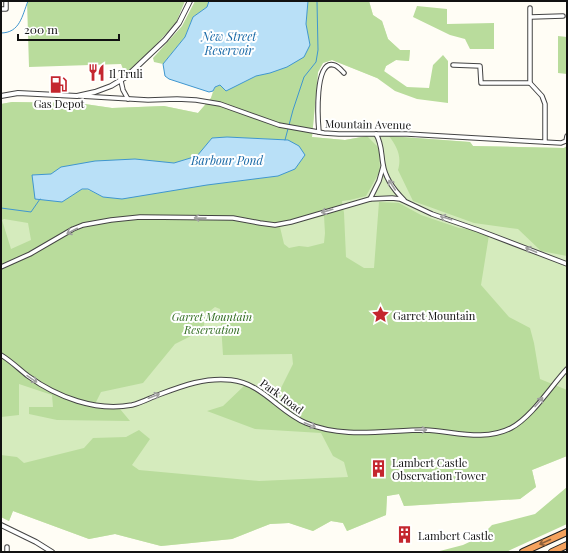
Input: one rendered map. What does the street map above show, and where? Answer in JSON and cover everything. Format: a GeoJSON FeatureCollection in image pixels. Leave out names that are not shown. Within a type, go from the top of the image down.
{"type":"FeatureCollection","features":[{"type":"Feature","properties":{"kind":"highway"},"geometry":{"type":"LineString","coordinates":[[523,552],[567,532]]}},
{"type":"Feature","properties":{"kind":"highway"},"geometry":{"type":"LineString","coordinates":[[552,552],[567,546]]}},
{"type":"Feature","properties":{"kind":"street"},"geometry":{"type":"LineString","coordinates":[[1,9],[6,9],[6,1]]}},
{"type":"Feature","properties":{"kind":"street"},"geometry":{"type":"LineString","coordinates":[[1,96],[18,93],[77,96],[102,90],[121,81],[151,54],[175,29],[183,17],[190,1]]}},
{"type":"Feature","properties":{"kind":"street"},"geometry":{"type":"LineString","coordinates":[[530,8],[530,84]]}},
{"type":"Feature","properties":{"kind":"street"},"geometry":{"type":"LineString","coordinates":[[531,17],[563,16]]}},
{"type":"Feature","properties":{"kind":"street"},"geometry":{"type":"LineString","coordinates":[[319,132],[318,105],[322,74],[326,67],[330,65],[335,66],[344,73]]}},
{"type":"Feature","properties":{"kind":"street"},"geometry":{"type":"LineString","coordinates":[[454,65],[480,66],[481,83],[530,84],[542,96],[545,104],[545,142]]}},
{"type":"Feature","properties":{"kind":"street"},"geometry":{"type":"LineString","coordinates":[[121,81],[123,90],[128,99]]}},
{"type":"Feature","properties":{"kind":"street","name":"Mountain Avenue"},"geometry":{"type":"LineString","coordinates":[[77,96],[128,99],[186,99],[212,102],[279,125],[339,134],[407,134],[562,143],[567,140]]}},
{"type":"Feature","properties":{"kind":"street"},"geometry":{"type":"LineString","coordinates":[[370,199],[379,181],[383,166],[381,144],[376,134]]}},
{"type":"Feature","properties":{"kind":"street"},"geometry":{"type":"LineString","coordinates":[[383,166],[393,187],[406,202]]}},
{"type":"Feature","properties":{"kind":"street"},"geometry":{"type":"LineString","coordinates":[[1,267],[30,254],[73,230],[111,220],[140,217],[233,218],[260,224],[275,225],[291,222],[370,199],[392,198],[400,199],[432,214],[567,264]]}},
{"type":"Feature","properties":{"kind":"street","name":"Park Road"},"geometry":{"type":"LineString","coordinates":[[1,355],[28,376],[58,394],[84,403],[117,406],[132,405],[194,382],[229,379],[241,381],[260,390],[286,413],[304,422],[317,428],[338,432],[425,430],[468,434],[497,434],[514,427],[523,419],[567,369]]}},
{"type":"Feature","properties":{"kind":"street"},"geometry":{"type":"LineString","coordinates":[[1,525],[36,542],[52,552]]}},
{"type":"Feature","properties":{"kind":"green space"},"geometry":{"type":"Polygon","coordinates":[[[27,1],[185,1],[176,23],[151,50],[125,74],[121,64],[29,67],[27,1]]]}},
{"type":"Feature","properties":{"kind":"green space"},"geometry":{"type":"Polygon","coordinates":[[[195,1],[209,1],[207,7],[193,17],[185,37],[163,64],[154,62],[153,58],[182,26],[195,1]]]}},
{"type":"Feature","properties":{"kind":"green space","name":"Garret Mountain Reservation"},"geometry":{"type":"Polygon","coordinates":[[[308,1],[369,1],[373,15],[382,21],[388,39],[400,50],[410,50],[409,61],[396,60],[386,66],[384,72],[377,78],[332,60],[323,63],[318,72],[312,137],[345,140],[367,136],[389,136],[470,142],[473,146],[564,148],[567,146],[567,456],[532,470],[536,487],[520,499],[404,506],[399,494],[387,496],[386,515],[347,531],[343,523],[331,521],[313,531],[289,523],[270,524],[232,539],[161,546],[115,534],[89,539],[13,511],[9,521],[1,517],[1,104],[12,102],[78,103],[112,108],[164,106],[198,113],[211,98],[213,91],[304,57],[308,1]]]}},
{"type":"Feature","properties":{"kind":"green space","name":"Garret Mountain Reservation"},"geometry":{"type":"Polygon","coordinates":[[[308,1],[369,1],[373,15],[382,21],[388,39],[400,50],[410,50],[409,61],[396,60],[386,66],[384,71],[407,87],[429,88],[433,65],[443,55],[448,61],[448,103],[417,99],[395,91],[377,78],[332,60],[323,63],[318,72],[312,137],[345,140],[367,136],[379,148],[380,171],[366,196],[342,201],[346,257],[364,268],[374,268],[379,202],[399,203],[421,215],[459,228],[478,230],[489,235],[481,285],[509,317],[530,328],[540,379],[567,390],[567,456],[532,470],[536,487],[520,499],[404,506],[399,494],[387,496],[386,515],[347,531],[343,523],[331,521],[313,531],[289,523],[270,524],[232,539],[161,546],[115,534],[89,539],[13,511],[9,521],[1,517],[1,455],[17,457],[24,463],[84,448],[93,438],[126,437],[139,430],[150,439],[132,465],[139,470],[259,481],[348,477],[344,462],[333,456],[321,433],[255,429],[207,411],[223,406],[245,385],[278,394],[293,364],[292,354],[223,355],[220,309],[215,307],[206,314],[203,330],[175,344],[143,383],[101,392],[94,406],[120,409],[130,421],[57,420],[29,414],[29,407],[53,407],[52,395],[19,384],[19,415],[1,417],[1,104],[12,102],[78,103],[112,108],[164,106],[198,113],[211,98],[215,87],[244,82],[256,76],[270,73],[310,45],[306,24],[308,1]],[[227,137],[212,138],[197,156],[174,163],[135,159],[51,174],[32,175],[62,202],[78,191],[82,190],[90,191],[103,197],[278,176],[288,140],[227,137]],[[324,216],[280,227],[284,244],[289,248],[299,246],[308,247],[324,243],[324,216]],[[4,219],[2,220],[11,249],[31,240],[28,223],[4,219]]]}},
{"type":"Feature","properties":{"kind":"green space"},"geometry":{"type":"Polygon","coordinates":[[[417,6],[447,9],[447,24],[494,23],[494,49],[470,49],[465,39],[450,35],[413,17],[417,6]]]}},
{"type":"Feature","properties":{"kind":"green space"},"geometry":{"type":"Polygon","coordinates":[[[558,36],[567,37],[567,74],[558,73],[558,36]]]}},
{"type":"Feature","properties":{"kind":"green space"},"geometry":{"type":"Polygon","coordinates":[[[389,136],[470,142],[473,146],[564,148],[567,146],[567,256],[541,251],[518,229],[474,223],[413,201],[398,170],[398,152],[389,136]]]}},
{"type":"Feature","properties":{"kind":"green space"},"geometry":{"type":"Polygon","coordinates":[[[567,487],[567,524],[506,552],[436,552],[463,545],[480,537],[492,525],[535,514],[567,487]]]}},
{"type":"Feature","properties":{"kind":"water","name":"New Street Reservoir"},"geometry":{"type":"Polygon","coordinates":[[[209,1],[308,1],[306,24],[310,45],[304,57],[287,67],[256,76],[226,91],[220,85],[215,87],[213,91],[209,92],[169,79],[165,76],[163,64],[185,37],[193,17],[207,7],[209,1]]]}},
{"type":"Feature","properties":{"kind":"water","name":"Barbour Pond"},"geometry":{"type":"Polygon","coordinates":[[[227,137],[288,140],[299,146],[305,155],[295,169],[278,176],[207,185],[122,199],[103,197],[88,189],[82,189],[62,202],[35,199],[32,175],[51,174],[61,167],[95,161],[135,159],[174,163],[197,156],[212,138],[227,137]]]}},
{"type":"Feature","properties":{"kind":"waterway"},"geometry":{"type":"LineString","coordinates":[[1,33],[7,32],[16,27],[22,18],[28,1]]}},
{"type":"Feature","properties":{"kind":"waterway"},"geometry":{"type":"LineString","coordinates":[[285,140],[304,77],[316,62],[318,50],[317,1]]}},
{"type":"Feature","properties":{"kind":"waterway"},"geometry":{"type":"LineString","coordinates":[[1,208],[31,212],[40,199]]}},
{"type":"Feature","properties":{"kind":"place","name":"Il Truli"},"geometry":{"type":"Point","coordinates":[96,73]}},
{"type":"Feature","properties":{"kind":"place","name":"Gas Depot"},"geometry":{"type":"Point","coordinates":[59,85]}},
{"type":"Feature","properties":{"kind":"place","name":"Garret Mountain"},"geometry":{"type":"Point","coordinates":[380,315]}},
{"type":"Feature","properties":{"kind":"place","name":"Lambert Castle Observation Tower"},"geometry":{"type":"Point","coordinates":[379,468]}},
{"type":"Feature","properties":{"kind":"place","name":"Lambert Castle"},"geometry":{"type":"Point","coordinates":[405,535]}}]}
